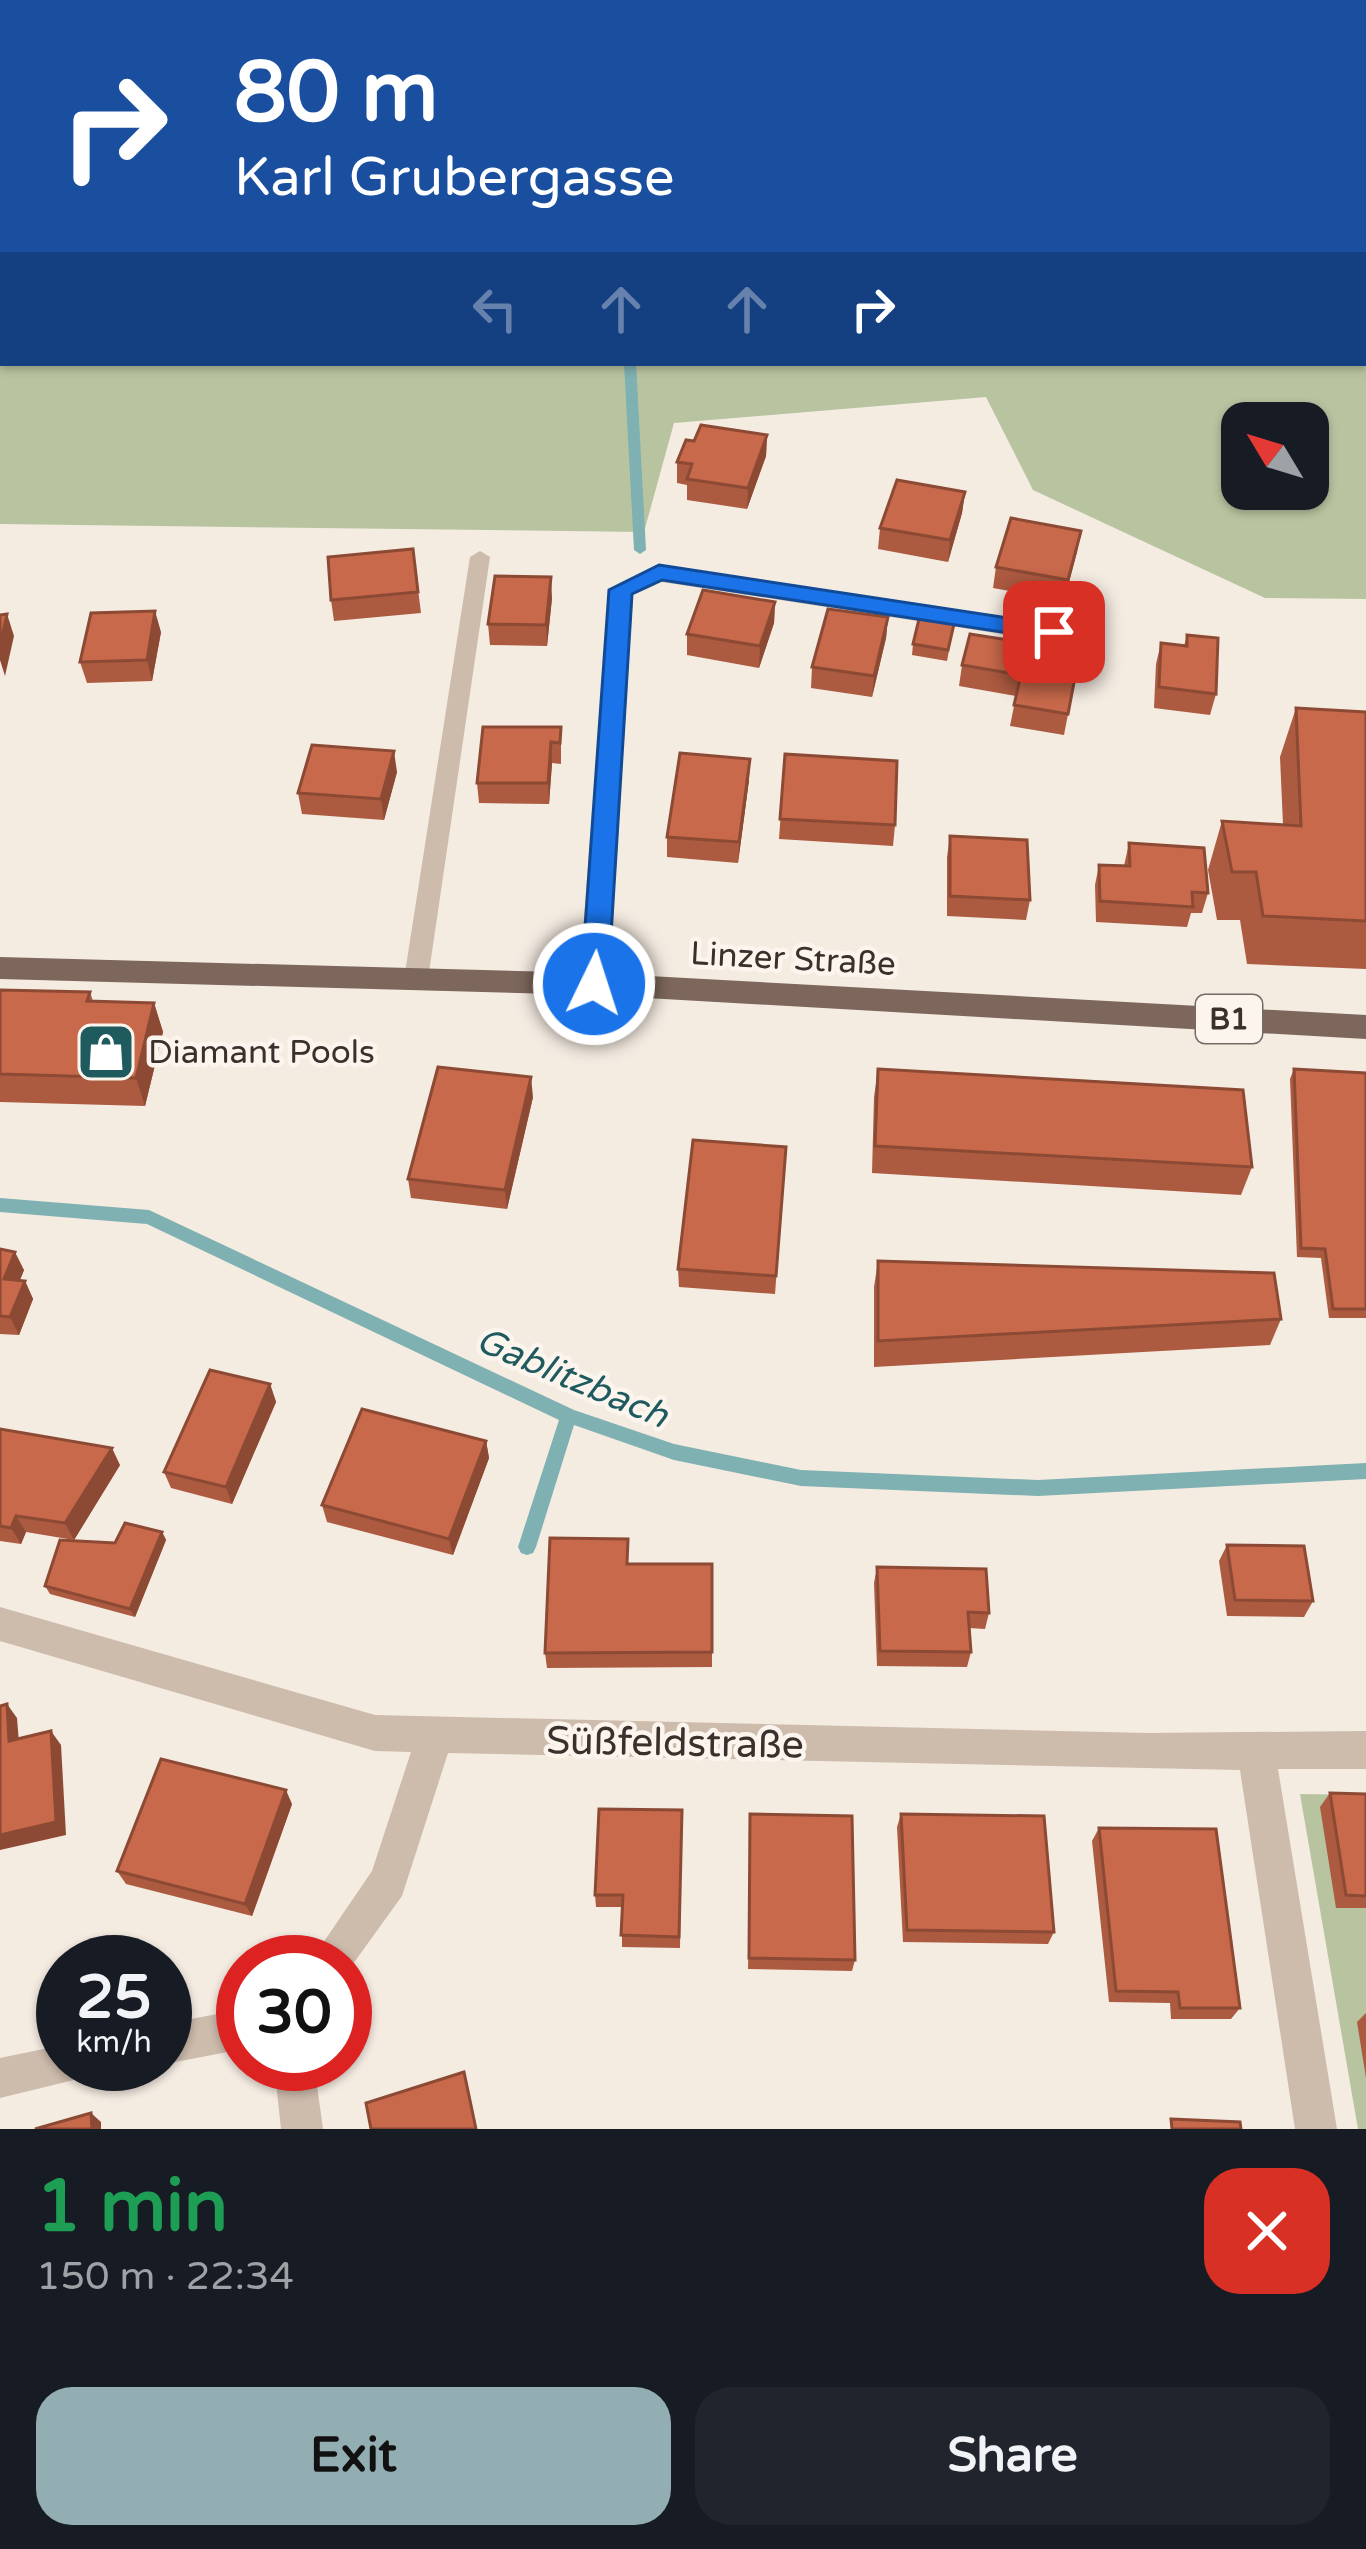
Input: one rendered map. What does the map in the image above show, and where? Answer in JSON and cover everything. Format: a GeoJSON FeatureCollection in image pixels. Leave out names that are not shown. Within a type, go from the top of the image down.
{"type":"FeatureCollection","features":[{"type":"Feature","properties":{"kind":"main road","name":"Linzer Straße"},"geometry":{"type":"LineString","coordinates":[[0,968],[594,984],[1366,1027]]}},
{"type":"Feature","properties":{"kind":"street"},"geometry":{"type":"LineString","coordinates":[[594,984],[620,590],[659,573],[1054,632]]}},
{"type":"Feature","properties":{"kind":"street","name":"Süßfeldstraße"},"geometry":{"type":"LineString","coordinates":[[0,1624],[375,1733],[434,1738],[1366,1750]]}},
{"type":"Feature","properties":{"kind":"street"},"geometry":{"type":"LineString","coordinates":[[350,1935],[388,1882],[434,1738]]}},
{"type":"Feature","properties":{"kind":"street"},"geometry":{"type":"LineString","coordinates":[[1256,1751],[1316,2129]]}},
{"type":"Feature","properties":{"kind":"street"},"geometry":{"type":"LineString","coordinates":[[0,2078],[36,2071]]}},
{"type":"Feature","properties":{"kind":"street"},"geometry":{"type":"LineString","coordinates":[[297,2091],[302,2129]]}},
{"type":"Feature","properties":{"kind":"lane"},"geometry":{"type":"LineString","coordinates":[[416,979],[479,557]]}},
{"type":"Feature","properties":{"kind":"green space"},"geometry":{"type":"Polygon","coordinates":[[[0,366],[1366,366],[1366,599],[1265,598],[1033,490],[986,397],[674,423],[644,532],[0,524],[0,366]]]}},
{"type":"Feature","properties":{"kind":"green space"},"geometry":{"type":"Polygon","coordinates":[[[1300,1794],[1366,1795],[1366,2129],[1358,2129],[1300,1794]]]}},
{"type":"Feature","properties":{"kind":"building"},"geometry":{"type":"Polygon","coordinates":[[[701,425],[767,435],[748,488],[687,479],[692,464],[677,462],[686,440],[694,441],[701,425]]]}},
{"type":"Feature","properties":{"kind":"building"},"geometry":{"type":"Polygon","coordinates":[[[897,480],[965,492],[950,540],[880,528],[897,480]]]}},
{"type":"Feature","properties":{"kind":"building"},"geometry":{"type":"Polygon","coordinates":[[[1011,518],[1081,531],[1068,580],[996,567],[1011,518]]]}},
{"type":"Feature","properties":{"kind":"building"},"geometry":{"type":"Polygon","coordinates":[[[413,549],[418,592],[331,600],[328,557],[413,549]]]}},
{"type":"Feature","properties":{"kind":"building"},"geometry":{"type":"Polygon","coordinates":[[[495,576],[551,577],[546,625],[488,624],[495,576]]]}},
{"type":"Feature","properties":{"kind":"building"},"geometry":{"type":"Polygon","coordinates":[[[703,590],[775,602],[760,646],[687,634],[703,590]]]}},
{"type":"Feature","properties":{"kind":"building"},"geometry":{"type":"Polygon","coordinates":[[[828,609],[888,617],[874,676],[812,667],[828,609]]]}},
{"type":"Feature","properties":{"kind":"building"},"geometry":{"type":"Polygon","coordinates":[[[155,611],[147,660],[80,662],[91,613],[155,611]]]}},
{"type":"Feature","properties":{"kind":"building"},"geometry":{"type":"Polygon","coordinates":[[[7,614],[0,646],[0,615],[7,614]]]}},
{"type":"Feature","properties":{"kind":"building"},"geometry":{"type":"Polygon","coordinates":[[[919,619],[954,624],[948,650],[913,644],[919,619]]]}},
{"type":"Feature","properties":{"kind":"building"},"geometry":{"type":"Polygon","coordinates":[[[970,634],[1080,651],[1068,714],[1014,705],[1021,675],[962,665],[970,634]]]}},
{"type":"Feature","properties":{"kind":"building"},"geometry":{"type":"Polygon","coordinates":[[[1187,635],[1218,638],[1216,694],[1159,687],[1161,643],[1187,646],[1187,635]]]}},
{"type":"Feature","properties":{"kind":"building"},"geometry":{"type":"Polygon","coordinates":[[[1296,708],[1366,712],[1366,921],[1263,916],[1256,872],[1232,872],[1222,821],[1301,826],[1296,708]]]}},
{"type":"Feature","properties":{"kind":"building"},"geometry":{"type":"Polygon","coordinates":[[[483,727],[561,727],[560,743],[551,742],[548,783],[477,783],[483,727]]]}},
{"type":"Feature","properties":{"kind":"building"},"geometry":{"type":"Polygon","coordinates":[[[312,745],[394,751],[381,799],[298,793],[312,745]]]}},
{"type":"Feature","properties":{"kind":"building"},"geometry":{"type":"Polygon","coordinates":[[[680,753],[750,759],[739,842],[667,837],[680,753]]]}},
{"type":"Feature","properties":{"kind":"building"},"geometry":{"type":"Polygon","coordinates":[[[785,754],[897,761],[895,825],[780,819],[785,754]]]}},
{"type":"Feature","properties":{"kind":"building"},"geometry":{"type":"Polygon","coordinates":[[[950,836],[1027,840],[1030,900],[950,896],[950,836]]]}},
{"type":"Feature","properties":{"kind":"building"},"geometry":{"type":"Polygon","coordinates":[[[1129,843],[1204,848],[1208,893],[1192,892],[1193,907],[1100,901],[1099,865],[1130,866],[1129,843]]]}},
{"type":"Feature","properties":{"kind":"building"},"geometry":{"type":"Polygon","coordinates":[[[0,990],[90,992],[87,1001],[154,1003],[136,1078],[0,1074],[0,990]]]}},
{"type":"Feature","properties":{"kind":"building"},"geometry":{"type":"Polygon","coordinates":[[[438,1067],[531,1077],[505,1190],[408,1179],[438,1067]]]}},
{"type":"Feature","properties":{"kind":"building"},"geometry":{"type":"Polygon","coordinates":[[[878,1069],[1243,1090],[1252,1167],[875,1146],[878,1069]]]}},
{"type":"Feature","properties":{"kind":"building"},"geometry":{"type":"Polygon","coordinates":[[[1294,1069],[1366,1073],[1366,1309],[1333,1309],[1325,1249],[1301,1248],[1294,1069]]]}},
{"type":"Feature","properties":{"kind":"building"},"geometry":{"type":"Polygon","coordinates":[[[693,1140],[786,1147],[776,1276],[678,1269],[693,1140]]]}},
{"type":"Feature","properties":{"kind":"building"},"geometry":{"type":"Polygon","coordinates":[[[0,1249],[15,1252],[4,1279],[25,1281],[10,1317],[0,1316],[0,1249]]]}},
{"type":"Feature","properties":{"kind":"building"},"geometry":{"type":"Polygon","coordinates":[[[878,1261],[1274,1273],[1281,1319],[878,1341],[878,1261]]]}},
{"type":"Feature","properties":{"kind":"building"},"geometry":{"type":"Polygon","coordinates":[[[210,1370],[270,1384],[226,1487],[164,1472],[210,1370]]]}},
{"type":"Feature","properties":{"kind":"building"},"geometry":{"type":"Polygon","coordinates":[[[362,1409],[486,1441],[449,1539],[322,1505],[362,1409]]]}},
{"type":"Feature","properties":{"kind":"building"},"geometry":{"type":"Polygon","coordinates":[[[0,1429],[112,1448],[65,1523],[16,1516],[11,1528],[0,1526],[0,1429]]]}},
{"type":"Feature","properties":{"kind":"building"},"geometry":{"type":"Polygon","coordinates":[[[125,1523],[162,1532],[130,1609],[45,1586],[60,1540],[115,1543],[125,1523]]]}},
{"type":"Feature","properties":{"kind":"building"},"geometry":{"type":"Polygon","coordinates":[[[550,1538],[628,1539],[627,1564],[712,1564],[712,1652],[545,1653],[550,1538]]]}},
{"type":"Feature","properties":{"kind":"building"},"geometry":{"type":"Polygon","coordinates":[[[1227,1545],[1304,1546],[1313,1601],[1235,1600],[1227,1545]]]}},
{"type":"Feature","properties":{"kind":"building"},"geometry":{"type":"Polygon","coordinates":[[[877,1567],[986,1569],[989,1613],[968,1612],[971,1652],[880,1651],[877,1567]]]}},
{"type":"Feature","properties":{"kind":"building"},"geometry":{"type":"Polygon","coordinates":[[[7,1704],[9,1741],[51,1731],[56,1822],[0,1835],[0,1706],[7,1704]]]}},
{"type":"Feature","properties":{"kind":"building"},"geometry":{"type":"Polygon","coordinates":[[[161,1759],[286,1790],[245,1904],[117,1871],[161,1759]]]}},
{"type":"Feature","properties":{"kind":"building"},"geometry":{"type":"Polygon","coordinates":[[[1330,1793],[1366,1794],[1366,1896],[1346,1895],[1330,1793]]]}},
{"type":"Feature","properties":{"kind":"building"},"geometry":{"type":"Polygon","coordinates":[[[599,1809],[682,1810],[679,1937],[621,1935],[623,1895],[595,1895],[599,1809]]]}},
{"type":"Feature","properties":{"kind":"building"},"geometry":{"type":"Polygon","coordinates":[[[750,1814],[852,1816],[855,1960],[749,1958],[750,1814]]]}},
{"type":"Feature","properties":{"kind":"building"},"geometry":{"type":"Polygon","coordinates":[[[901,1814],[1044,1816],[1054,1932],[907,1930],[901,1814]]]}},
{"type":"Feature","properties":{"kind":"building"},"geometry":{"type":"Polygon","coordinates":[[[1099,1828],[1216,1829],[1240,2008],[1180,2008],[1178,1992],[1116,1991],[1099,1828]]]}},
{"type":"Feature","properties":{"kind":"building"},"geometry":{"type":"Polygon","coordinates":[[[464,2072],[476,2129],[371,2129],[366,2103],[464,2072]]]}},
{"type":"Feature","properties":{"kind":"building"},"geometry":{"type":"Polygon","coordinates":[[[91,2113],[92,2129],[35,2129],[91,2113]]]}},
{"type":"Feature","properties":{"kind":"building"},"geometry":{"type":"Polygon","coordinates":[[[1171,2119],[1240,2122],[1241,2129],[1172,2129],[1171,2119]]]}},
{"type":"Feature","properties":{"kind":"waterway"},"geometry":{"type":"LineString","coordinates":[[630,366],[640,550]]}},
{"type":"Feature","properties":{"kind":"waterway","name":"Gablitzbach"},"geometry":{"type":"LineString","coordinates":[[0,1205],[149,1217],[569,1416]]}},
{"type":"Feature","properties":{"kind":"waterway"},"geometry":{"type":"LineString","coordinates":[[527,1547],[569,1416]]}},
{"type":"Feature","properties":{"kind":"waterway","name":"Gablitzbach"},"geometry":{"type":"LineString","coordinates":[[569,1416],[674,1452],[801,1478],[1038,1488],[1366,1471]]}},
{"type":"Feature","properties":{"kind":"place","name":"Diamant Pools"},"geometry":{"type":"Point","coordinates":[106,1052]}},
{"type":"Feature","properties":{"kind":"route"},"geometry":{"type":"LineString","coordinates":[[594,984],[620,590],[659,573],[1054,632]]}}]}
